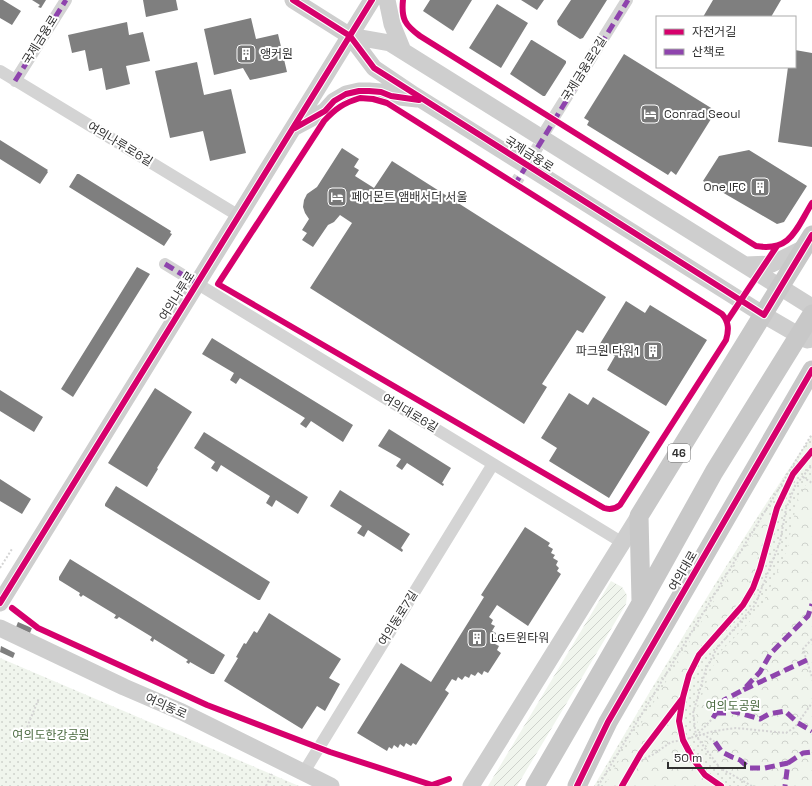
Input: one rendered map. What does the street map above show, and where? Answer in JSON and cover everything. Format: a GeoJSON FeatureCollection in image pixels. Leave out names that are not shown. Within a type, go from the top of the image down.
{"type":"FeatureCollection","features":[{"type":"Feature","properties":{"kind":"main road","name":"46"},"geometry":{"type":"LineString","coordinates":[[639,516],[808,242]]}},
{"type":"Feature","properties":{"kind":"main road","name":"여의대로"},"geometry":{"type":"LineString","coordinates":[[535,786],[641,603],[714,472],[805,337],[812,314]]}},
{"type":"Feature","properties":{"kind":"main road","name":"여의대로"},"geometry":{"type":"LineString","coordinates":[[577,786],[608,722],[812,370]]}},
{"type":"Feature","properties":{"kind":"main road"},"geometry":{"type":"LineString","coordinates":[[639,516],[641,603]]}},
{"type":"Feature","properties":{"kind":"street","name":"국제금융로"},"geometry":{"type":"LineString","coordinates":[[15,81],[66,0]]}},
{"type":"Feature","properties":{"kind":"street","name":"국제금융로"},"geometry":{"type":"LineString","coordinates":[[293,0],[350,36],[374,68],[764,315],[805,337]]}},
{"type":"Feature","properties":{"kind":"street","name":"여의나루로"},"geometry":{"type":"LineString","coordinates":[[0,603],[372,0]]}},
{"type":"Feature","properties":{"kind":"street"},"geometry":{"type":"LineString","coordinates":[[386,0],[392,24],[403,51]]}},
{"type":"Feature","properties":{"kind":"street","name":"국제금융로2길"},"geometry":{"type":"LineString","coordinates":[[541,138],[627,0]]}},
{"type":"Feature","properties":{"kind":"street","name":"국제금융로"},"geometry":{"type":"LineString","coordinates":[[350,36],[390,43],[812,307]]}},
{"type":"Feature","properties":{"kind":"street","name":"여의나루로6길"},"geometry":{"type":"LineString","coordinates":[[0,71],[239,216]]}},
{"type":"Feature","properties":{"kind":"street"},"geometry":{"type":"LineString","coordinates":[[294,128],[325,111],[334,101],[346,94],[358,91],[370,90],[391,96],[423,100]]}},
{"type":"Feature","properties":{"kind":"street"},"geometry":{"type":"LineString","coordinates":[[746,265],[772,264],[808,242]]}},
{"type":"Feature","properties":{"kind":"street","name":"여의대로6길"},"geometry":{"type":"LineString","coordinates":[[165,264],[622,543]]}},
{"type":"Feature","properties":{"kind":"street","name":"여의동로7길"},"geometry":{"type":"LineString","coordinates":[[304,772],[493,464]]}},
{"type":"Feature","properties":{"kind":"street"},"geometry":{"type":"LineString","coordinates":[[471,786],[639,516]]}},
{"type":"Feature","properties":{"kind":"street","name":"여의동로"},"geometry":{"type":"LineString","coordinates":[[0,628],[124,687],[182,712],[330,786]]}},
{"type":"Feature","properties":{"kind":"path"},"geometry":{"type":"LineString","coordinates":[[598,786],[791,473],[812,434]]}},
{"type":"Feature","properties":{"kind":"path"},"geometry":{"type":"LineString","coordinates":[[784,494],[791,473],[803,463]]}},
{"type":"Feature","properties":{"kind":"path"},"geometry":{"type":"LineString","coordinates":[[752,786],[720,768],[696,736],[693,713],[706,669],[717,648],[755,605],[780,542],[786,509],[795,486],[812,465]]}},
{"type":"Feature","properties":{"kind":"path"},"geometry":{"type":"LineString","coordinates":[[803,477],[812,483]]}},
{"type":"Feature","properties":{"kind":"path"},"geometry":{"type":"LineString","coordinates":[[0,568],[12,548]]}},
{"type":"Feature","properties":{"kind":"path"},"geometry":{"type":"LineString","coordinates":[[812,639],[803,648],[812,677]]}},
{"type":"Feature","properties":{"kind":"path"},"geometry":{"type":"LineString","coordinates":[[21,742],[39,698]]}},
{"type":"Feature","properties":{"kind":"path"},"geometry":{"type":"LineString","coordinates":[[633,767],[671,742],[682,737],[696,736],[714,731],[736,728],[786,733],[795,727],[812,703]]}},
{"type":"Feature","properties":{"kind":"path"},"geometry":{"type":"LineString","coordinates":[[696,736],[713,718]]}},
{"type":"Feature","properties":{"kind":"path"},"geometry":{"type":"LineString","coordinates":[[703,734],[714,742]]}},
{"type":"Feature","properties":{"kind":"path"},"geometry":{"type":"LineString","coordinates":[[682,737],[686,746]]}},
{"type":"Feature","properties":{"kind":"path"},"geometry":{"type":"LineString","coordinates":[[633,767],[641,753]]}},
{"type":"Feature","properties":{"kind":"path"},"geometry":{"type":"LineString","coordinates":[[266,786],[272,774]]}},
{"type":"Feature","properties":{"kind":"green space","name":"여의도공원"},"geometry":{"type":"Polygon","coordinates":[[[812,435],[812,786],[594,786],[727,565],[812,435]]]}},
{"type":"Feature","properties":{"kind":"green space"},"geometry":{"type":"Polygon","coordinates":[[[811,477],[812,786],[757,786],[749,784],[721,768],[710,753],[699,730],[696,713],[710,672],[721,651],[747,625],[762,606],[787,550],[798,497],[811,477]]]}},
{"type":"Feature","properties":{"kind":"green space"},"geometry":{"type":"Polygon","coordinates":[[[768,510],[767,532],[744,597],[700,646],[688,668],[675,719],[678,737],[688,761],[701,777],[714,786],[604,786],[768,510]]]}},
{"type":"Feature","properties":{"kind":"green space"},"geometry":{"type":"Polygon","coordinates":[[[611,581],[622,587],[627,595],[626,604],[517,786],[488,786],[611,581]]]}},
{"type":"Feature","properties":{"kind":"green space","name":"여의도한강공원"},"geometry":{"type":"Polygon","coordinates":[[[0,658],[299,786],[0,786],[0,658]]]}},
{"type":"Feature","properties":{"kind":"building"},"geometry":{"type":"Polygon","coordinates":[[[0,0],[3,0],[21,11],[12,25],[0,18],[0,0]]]}},
{"type":"Feature","properties":{"kind":"building"},"geometry":{"type":"Polygon","coordinates":[[[32,0],[46,0],[41,8],[38,7],[40,5],[32,0]]]}},
{"type":"Feature","properties":{"kind":"building"},"geometry":{"type":"Polygon","coordinates":[[[143,0],[176,0],[178,10],[146,17],[143,0]]]}},
{"type":"Feature","properties":{"kind":"building"},"geometry":{"type":"Polygon","coordinates":[[[430,0],[472,0],[453,31],[423,11],[430,0]]]}},
{"type":"Feature","properties":{"kind":"building"},"geometry":{"type":"Polygon","coordinates":[[[521,0],[544,0],[537,10],[521,0]]]}},
{"type":"Feature","properties":{"kind":"building"},"geometry":{"type":"Polygon","coordinates":[[[571,0],[607,0],[583,38],[580,39],[558,25],[557,21],[571,0]]]}},
{"type":"Feature","properties":{"kind":"building"},"geometry":{"type":"Polygon","coordinates":[[[713,0],[781,0],[772,16],[704,16],[713,0]]]}},
{"type":"Feature","properties":{"kind":"building"},"geometry":{"type":"Polygon","coordinates":[[[497,4],[528,23],[501,68],[469,48],[497,4]]]}},
{"type":"Feature","properties":{"kind":"building","name":"앵커원"},"geometry":{"type":"Polygon","coordinates":[[[251,18],[256,39],[278,34],[287,72],[250,80],[243,68],[214,75],[204,29],[251,18]]]}},
{"type":"Feature","properties":{"kind":"building"},"geometry":{"type":"Polygon","coordinates":[[[127,22],[129,35],[143,32],[150,61],[126,66],[130,84],[106,90],[102,68],[89,71],[85,50],[72,53],[68,35],[127,22]]]}},
{"type":"Feature","properties":{"kind":"building"},"geometry":{"type":"Polygon","coordinates":[[[531,40],[566,61],[545,96],[510,74],[531,40]]]}},
{"type":"Feature","properties":{"kind":"building"},"geometry":{"type":"Polygon","coordinates":[[[796,50],[812,53],[812,147],[778,142],[788,68],[796,68],[796,50]]]}},
{"type":"Feature","properties":{"kind":"building","name":"Conrad Seoul"},"geometry":{"type":"Polygon","coordinates":[[[624,54],[716,111],[676,175],[671,171],[668,175],[587,125],[589,121],[584,118],[624,54]]]}},
{"type":"Feature","properties":{"kind":"building"},"geometry":{"type":"Polygon","coordinates":[[[197,62],[204,95],[231,89],[246,153],[210,161],[203,131],[170,138],[155,71],[197,62]]]}},
{"type":"Feature","properties":{"kind":"building"},"geometry":{"type":"Polygon","coordinates":[[[0,140],[48,170],[40,184],[0,159],[0,140]]]}},
{"type":"Feature","properties":{"kind":"building"},"geometry":{"type":"Polygon","coordinates":[[[342,148],[359,159],[354,167],[359,170],[355,176],[374,188],[392,161],[606,297],[583,333],[577,330],[542,384],[547,387],[524,424],[310,288],[352,223],[340,215],[334,222],[328,225],[313,247],[302,240],[307,233],[302,230],[309,219],[303,207],[304,200],[307,194],[317,187],[342,148]]]}},
{"type":"Feature","properties":{"kind":"building","name":"One IFC"},"geometry":{"type":"Polygon","coordinates":[[[749,150],[807,186],[784,222],[777,224],[703,181],[719,156],[749,150]]]}},
{"type":"Feature","properties":{"kind":"building"},"geometry":{"type":"Polygon","coordinates":[[[77,174],[171,231],[170,233],[172,234],[164,246],[69,187],[77,174]]]}},
{"type":"Feature","properties":{"kind":"building"},"geometry":{"type":"Polygon","coordinates":[[[137,267],[150,274],[73,397],[61,389],[137,267]]]}},
{"type":"Feature","properties":{"kind":"building","name":"파크원 타워1"},"geometry":{"type":"Polygon","coordinates":[[[626,301],[645,313],[650,305],[707,340],[666,406],[607,370],[615,356],[598,347],[626,301]]]}},
{"type":"Feature","properties":{"kind":"building"},"geometry":{"type":"Polygon","coordinates":[[[212,338],[353,425],[343,442],[311,421],[306,428],[300,424],[305,418],[240,378],[236,384],[230,380],[234,373],[202,354],[212,338]]]}},
{"type":"Feature","properties":{"kind":"building"},"geometry":{"type":"Polygon","coordinates":[[[155,388],[192,412],[157,468],[158,469],[147,487],[108,463],[155,388]]]}},
{"type":"Feature","properties":{"kind":"building"},"geometry":{"type":"Polygon","coordinates":[[[0,390],[43,417],[34,432],[0,411],[0,390]]]}},
{"type":"Feature","properties":{"kind":"building"},"geometry":{"type":"Polygon","coordinates":[[[569,393],[588,405],[593,397],[650,432],[609,498],[549,461],[557,448],[541,438],[569,393]]]}},
{"type":"Feature","properties":{"kind":"building"},"geometry":{"type":"Polygon","coordinates":[[[389,429],[451,468],[442,483],[444,484],[443,486],[407,463],[402,470],[396,466],[401,459],[378,446],[389,429]]]}},
{"type":"Feature","properties":{"kind":"building"},"geometry":{"type":"Polygon","coordinates":[[[204,432],[308,497],[298,514],[276,500],[272,507],[266,503],[270,496],[221,465],[217,472],[211,468],[215,462],[194,448],[204,432]]]}},
{"type":"Feature","properties":{"kind":"building"},"geometry":{"type":"Polygon","coordinates":[[[0,479],[31,499],[22,514],[0,501],[0,479]]]}},
{"type":"Feature","properties":{"kind":"building"},"geometry":{"type":"Polygon","coordinates":[[[116,486],[270,582],[260,600],[105,506],[116,486]]]}},
{"type":"Feature","properties":{"kind":"building"},"geometry":{"type":"Polygon","coordinates":[[[340,490],[410,534],[401,548],[403,550],[402,552],[368,530],[364,537],[357,533],[362,526],[330,506],[340,490]]]}},
{"type":"Feature","properties":{"kind":"building","name":"LG트윈타워"},"geometry":{"type":"Polygon","coordinates":[[[525,527],[550,543],[548,546],[553,549],[551,553],[555,555],[553,558],[558,561],[556,565],[559,568],[557,571],[561,574],[528,626],[497,605],[489,617],[493,620],[491,624],[495,626],[492,631],[496,633],[494,637],[498,640],[495,644],[499,646],[497,650],[501,653],[488,673],[484,671],[482,675],[478,672],[475,676],[471,674],[469,678],[465,676],[462,680],[458,677],[456,681],[452,679],[445,690],[449,693],[416,745],[413,743],[411,746],[406,743],[404,747],[400,744],[398,748],[394,745],[392,749],[389,747],[387,751],[357,733],[401,663],[431,682],[484,597],[481,595],[525,527]]]}},
{"type":"Feature","properties":{"kind":"building"},"geometry":{"type":"Polygon","coordinates":[[[70,559],[225,655],[214,674],[211,674],[190,662],[189,664],[186,662],[188,660],[154,639],[153,642],[150,640],[152,637],[119,617],[117,619],[114,618],[116,615],[83,595],[81,597],[79,595],[80,593],[59,580],[59,577],[70,559]]]}},
{"type":"Feature","properties":{"kind":"building"},"geometry":{"type":"Polygon","coordinates":[[[269,613],[341,659],[329,678],[340,684],[325,711],[317,706],[302,729],[224,681],[238,658],[236,657],[244,643],[246,644],[254,631],[257,633],[269,613]]]}},
{"type":"Feature","properties":{"kind":"building"},"geometry":{"type":"Polygon","coordinates":[[[18,622],[32,628],[30,633],[16,627],[18,622]]]}},
{"type":"Feature","properties":{"kind":"building"},"geometry":{"type":"Polygon","coordinates":[[[1,646],[15,653],[13,658],[0,652],[1,646]]]}},
{"type":"Feature","properties":{"kind":"tunnel"},"geometry":{"type":"LineString","coordinates":[[513,187],[547,132]]}},
{"type":"Feature","properties":{"kind":"marked path"},"geometry":{"type":"LineString","coordinates":[[15,81],[66,0]]}},
{"type":"Feature","properties":{"kind":"marked path"},"geometry":{"type":"LineString","coordinates":[[514,186],[628,0]]}},
{"type":"Feature","properties":{"kind":"marked path"},"geometry":{"type":"LineString","coordinates":[[165,264],[198,284]]}},
{"type":"Feature","properties":{"kind":"marked path"},"geometry":{"type":"LineString","coordinates":[[807,660],[743,690],[760,672],[771,653],[808,616],[812,604]]}},
{"type":"Feature","properties":{"kind":"marked path"},"geometry":{"type":"LineString","coordinates":[[713,718],[724,700],[743,690]]}},
{"type":"Feature","properties":{"kind":"marked path"},"geometry":{"type":"LineString","coordinates":[[716,713],[729,713],[732,711],[760,719],[769,714],[785,711],[798,723],[812,731]]}},
{"type":"Feature","properties":{"kind":"marked path"},"geometry":{"type":"LineString","coordinates":[[715,742],[722,752],[740,760],[749,768],[765,768],[788,763],[785,786]]}},
{"type":"Feature","properties":{"kind":"marked path"},"geometry":{"type":"LineString","coordinates":[[788,763],[803,753],[812,752]]}},
{"type":"Feature","properties":{"kind":"cycle path"},"geometry":{"type":"LineString","coordinates":[[293,0],[350,36],[374,68],[764,315],[812,235]]}},
{"type":"Feature","properties":{"kind":"cycle path"},"geometry":{"type":"LineString","coordinates":[[0,603],[372,0]]}},
{"type":"Feature","properties":{"kind":"cycle path"},"geometry":{"type":"LineString","coordinates":[[403,0],[405,21],[420,36],[756,246],[768,247],[785,242],[796,230],[812,203]]}},
{"type":"Feature","properties":{"kind":"cycle path"},"geometry":{"type":"LineString","coordinates":[[295,128],[325,111],[334,101],[346,94],[359,91],[381,92],[391,96],[419,100]]}},
{"type":"Feature","properties":{"kind":"cycle path"},"geometry":{"type":"LineString","coordinates":[[360,98],[373,99],[387,103],[722,314],[726,320],[728,326],[726,340],[620,505],[610,509],[604,508],[218,284],[324,121],[340,106],[360,98]]}},
{"type":"Feature","properties":{"kind":"cycle path"},"geometry":{"type":"LineString","coordinates":[[727,321],[777,246]]}},
{"type":"Feature","properties":{"kind":"cycle path"},"geometry":{"type":"LineString","coordinates":[[577,786],[608,722],[812,370]]}},
{"type":"Feature","properties":{"kind":"cycle path"},"geometry":{"type":"LineString","coordinates":[[721,786],[705,775],[693,759],[683,740],[679,721],[683,697],[689,675],[699,655],[743,605],[753,588],[760,569],[777,508],[793,474],[812,451]]}},
{"type":"Feature","properties":{"kind":"cycle path"},"geometry":{"type":"LineString","coordinates":[[12,608],[38,628],[207,705],[330,752],[432,785],[449,779]]}},
{"type":"Feature","properties":{"kind":"cycle path"},"geometry":{"type":"LineString","coordinates":[[622,786],[641,753],[682,699]]}},
{"type":"Feature","properties":{"kind":"place","name":"앵커원"},"geometry":{"type":"Point","coordinates":[246,54]}},
{"type":"Feature","properties":{"kind":"place","name":"Conrad Seoul"},"geometry":{"type":"Point","coordinates":[650,114]}},
{"type":"Feature","properties":{"kind":"place","name":"One IFC"},"geometry":{"type":"Point","coordinates":[760,187]}},
{"type":"Feature","properties":{"kind":"place","name":"페어몬트 앰배서더 서울"},"geometry":{"type":"Point","coordinates":[337,197]}},
{"type":"Feature","properties":{"kind":"place","name":"파크원 타워1"},"geometry":{"type":"Point","coordinates":[653,351]}},
{"type":"Feature","properties":{"kind":"place","name":"LG트윈타워"},"geometry":{"type":"Point","coordinates":[477,638]}}]}
